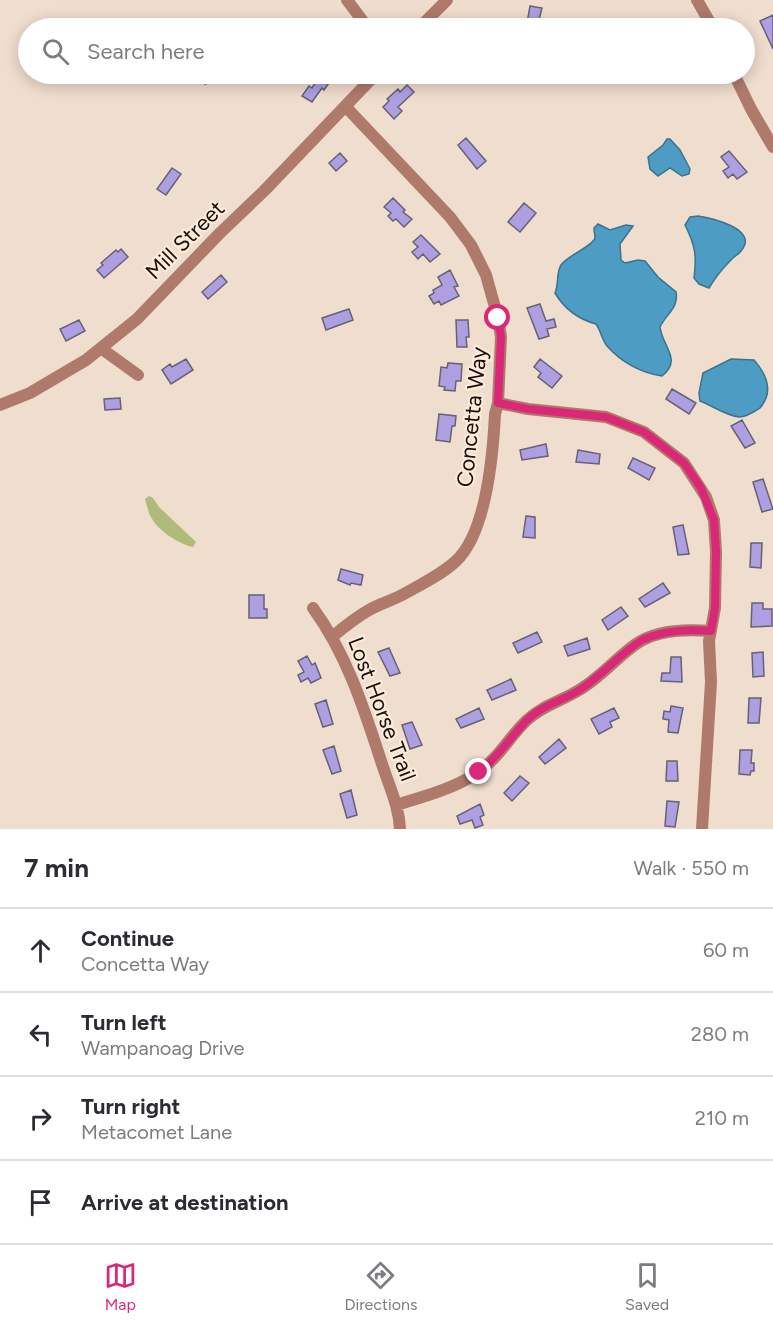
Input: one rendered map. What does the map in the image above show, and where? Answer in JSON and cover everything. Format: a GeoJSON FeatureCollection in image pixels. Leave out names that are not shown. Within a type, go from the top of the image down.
{"type":"FeatureCollection","features":[{"type":"Feature","properties":{"kind":"street"},"geometry":{"type":"LineString","coordinates":[[347,0],[360,18]]}},
{"type":"Feature","properties":{"kind":"street"},"geometry":{"type":"LineString","coordinates":[[429,18],[447,0]]}},
{"type":"Feature","properties":{"kind":"street"},"geometry":{"type":"LineString","coordinates":[[697,0],[707,18]]}},
{"type":"Feature","properties":{"kind":"street","name":"Mill Street"},"geometry":{"type":"LineString","coordinates":[[0,405],[30,393],[102,349],[137,319],[366,84]]}},
{"type":"Feature","properties":{"kind":"street"},"geometry":{"type":"LineString","coordinates":[[739,84],[773,147]]}},
{"type":"Feature","properties":{"kind":"street","name":"Concetta Way"},"geometry":{"type":"LineString","coordinates":[[332,637],[370,609],[401,596],[438,574],[456,561],[470,543],[484,505],[498,403],[501,337],[486,275],[471,245],[450,217],[345,106]]}},
{"type":"Feature","properties":{"kind":"street"},"geometry":{"type":"LineString","coordinates":[[102,349],[138,375]]}},
{"type":"Feature","properties":{"kind":"street"},"geometry":{"type":"LineString","coordinates":[[498,403],[528,409],[606,417],[644,432],[684,463],[701,488],[714,520],[716,552],[715,608],[710,641],[711,682],[702,829]]}},
{"type":"Feature","properties":{"kind":"street","name":"Lost Horse Trail"},"geometry":{"type":"LineString","coordinates":[[313,608],[332,637],[350,674],[396,805],[400,829]]}},
{"type":"Feature","properties":{"kind":"street"},"geometry":{"type":"LineString","coordinates":[[396,805],[442,790],[479,772],[497,757],[534,714],[579,690],[642,640],[673,631],[711,631]]}},
{"type":"Feature","properties":{"kind":"green space"},"geometry":{"type":"Polygon","coordinates":[[[149,496],[196,542],[193,547],[169,536],[154,522],[145,499],[149,496]]]}},
{"type":"Feature","properties":{"kind":"water"},"geometry":{"type":"Polygon","coordinates":[[[667,139],[670,139],[680,150],[690,169],[689,174],[682,176],[670,168],[658,176],[650,169],[648,157],[667,139]]]}},
{"type":"Feature","properties":{"kind":"water"},"geometry":{"type":"Polygon","coordinates":[[[698,216],[732,226],[744,237],[745,243],[741,251],[724,267],[709,288],[699,284],[694,278],[694,250],[685,225],[690,217],[698,216]]]}},
{"type":"Feature","properties":{"kind":"water"},"geometry":{"type":"Polygon","coordinates":[[[598,224],[610,230],[626,225],[633,226],[620,244],[621,260],[625,263],[645,261],[658,277],[676,292],[674,307],[660,327],[671,358],[668,370],[662,376],[654,375],[625,362],[605,344],[596,324],[572,313],[555,293],[561,265],[593,241],[594,228],[598,224]]]}},
{"type":"Feature","properties":{"kind":"water"},"geometry":{"type":"Polygon","coordinates":[[[731,359],[754,360],[763,372],[767,384],[767,396],[760,408],[742,417],[729,415],[700,401],[699,393],[703,373],[731,359]]]}},
{"type":"Feature","properties":{"kind":"building"},"geometry":{"type":"Polygon","coordinates":[[[530,6],[542,8],[540,18],[528,18],[530,6]]]}},
{"type":"Feature","properties":{"kind":"building"},"geometry":{"type":"Polygon","coordinates":[[[773,15],[773,49],[760,21],[773,15]]]}},
{"type":"Feature","properties":{"kind":"building"},"geometry":{"type":"Polygon","coordinates":[[[315,84],[328,84],[324,90],[322,88],[312,102],[302,96],[309,86],[312,88],[315,84]]]}},
{"type":"Feature","properties":{"kind":"building"},"geometry":{"type":"Polygon","coordinates":[[[407,85],[414,92],[398,107],[402,111],[394,119],[383,107],[389,101],[387,99],[398,89],[400,92],[407,85]]]}},
{"type":"Feature","properties":{"kind":"building"},"geometry":{"type":"Polygon","coordinates":[[[466,138],[486,161],[477,169],[458,145],[466,138]]]}},
{"type":"Feature","properties":{"kind":"building"},"geometry":{"type":"Polygon","coordinates":[[[729,151],[747,172],[737,179],[733,174],[728,178],[723,171],[729,167],[721,157],[729,151]]]}},
{"type":"Feature","properties":{"kind":"building"},"geometry":{"type":"Polygon","coordinates":[[[340,153],[347,161],[336,171],[329,163],[340,153]]]}},
{"type":"Feature","properties":{"kind":"building"},"geometry":{"type":"Polygon","coordinates":[[[172,168],[181,174],[166,195],[157,189],[172,168]]]}},
{"type":"Feature","properties":{"kind":"building"},"geometry":{"type":"Polygon","coordinates":[[[393,198],[405,210],[403,212],[412,219],[404,227],[396,219],[393,221],[388,216],[391,213],[384,207],[393,198]]]}},
{"type":"Feature","properties":{"kind":"building"},"geometry":{"type":"Polygon","coordinates":[[[524,203],[536,213],[520,232],[508,222],[524,203]]]}},
{"type":"Feature","properties":{"kind":"building"},"geometry":{"type":"Polygon","coordinates":[[[421,235],[440,254],[430,262],[423,254],[418,259],[412,252],[418,247],[413,242],[421,235]]]}},
{"type":"Feature","properties":{"kind":"building"},"geometry":{"type":"Polygon","coordinates":[[[121,249],[128,257],[104,278],[97,270],[103,265],[101,263],[116,250],[118,252],[121,249]]]}},
{"type":"Feature","properties":{"kind":"building"},"geometry":{"type":"Polygon","coordinates":[[[450,270],[458,286],[454,287],[459,296],[441,305],[439,301],[434,304],[429,296],[434,293],[433,290],[442,285],[438,277],[450,270]]]}},
{"type":"Feature","properties":{"kind":"building"},"geometry":{"type":"Polygon","coordinates":[[[221,275],[227,282],[208,299],[202,292],[221,275]]]}},
{"type":"Feature","properties":{"kind":"building"},"geometry":{"type":"Polygon","coordinates":[[[540,304],[546,321],[554,319],[556,327],[547,329],[549,336],[539,339],[527,308],[540,304]]]}},
{"type":"Feature","properties":{"kind":"building"},"geometry":{"type":"Polygon","coordinates":[[[349,309],[353,320],[326,330],[322,318],[349,309]]]}},
{"type":"Feature","properties":{"kind":"building"},"geometry":{"type":"Polygon","coordinates":[[[79,320],[85,331],[66,341],[60,329],[79,320]]]}},
{"type":"Feature","properties":{"kind":"building"},"geometry":{"type":"Polygon","coordinates":[[[456,320],[468,320],[467,347],[457,347],[456,320]]]}},
{"type":"Feature","properties":{"kind":"building"},"geometry":{"type":"Polygon","coordinates":[[[186,359],[193,370],[171,384],[162,370],[170,364],[172,367],[186,359]]]}},
{"type":"Feature","properties":{"kind":"building"},"geometry":{"type":"Polygon","coordinates":[[[540,359],[562,376],[552,388],[538,377],[541,373],[534,367],[540,359]]]}},
{"type":"Feature","properties":{"kind":"building"},"geometry":{"type":"Polygon","coordinates":[[[448,363],[462,364],[461,381],[456,381],[455,391],[444,390],[445,387],[439,386],[441,367],[447,368],[448,363]]]}},
{"type":"Feature","properties":{"kind":"building"},"geometry":{"type":"Polygon","coordinates":[[[672,389],[696,403],[689,414],[666,399],[672,389]]]}},
{"type":"Feature","properties":{"kind":"building"},"geometry":{"type":"Polygon","coordinates":[[[120,398],[121,409],[105,410],[104,399],[120,398]]]}},
{"type":"Feature","properties":{"kind":"building"},"geometry":{"type":"Polygon","coordinates":[[[439,414],[456,416],[450,442],[436,440],[439,414]]]}},
{"type":"Feature","properties":{"kind":"building"},"geometry":{"type":"Polygon","coordinates":[[[742,420],[755,443],[745,448],[731,426],[742,420]]]}},
{"type":"Feature","properties":{"kind":"building"},"geometry":{"type":"Polygon","coordinates":[[[546,444],[548,456],[522,460],[520,450],[546,444]]]}},
{"type":"Feature","properties":{"kind":"building"},"geometry":{"type":"Polygon","coordinates":[[[578,450],[600,454],[599,464],[576,462],[578,450]]]}},
{"type":"Feature","properties":{"kind":"building"},"geometry":{"type":"Polygon","coordinates":[[[633,458],[655,468],[649,480],[628,468],[633,458]]]}},
{"type":"Feature","properties":{"kind":"building"},"geometry":{"type":"Polygon","coordinates":[[[763,479],[773,509],[762,512],[753,482],[763,479]]]}},
{"type":"Feature","properties":{"kind":"building"},"geometry":{"type":"Polygon","coordinates":[[[526,516],[535,517],[535,538],[523,537],[526,516]]]}},
{"type":"Feature","properties":{"kind":"building"},"geometry":{"type":"Polygon","coordinates":[[[683,525],[689,554],[678,555],[673,527],[683,525]]]}},
{"type":"Feature","properties":{"kind":"building"},"geometry":{"type":"Polygon","coordinates":[[[751,543],[762,543],[761,568],[750,567],[751,543]]]}},
{"type":"Feature","properties":{"kind":"building"},"geometry":{"type":"Polygon","coordinates":[[[341,569],[363,575],[361,585],[351,583],[350,585],[338,580],[341,569]]]}},
{"type":"Feature","properties":{"kind":"building"},"geometry":{"type":"Polygon","coordinates":[[[663,583],[670,593],[645,607],[639,599],[663,583]]]}},
{"type":"Feature","properties":{"kind":"building"},"geometry":{"type":"Polygon","coordinates":[[[249,595],[264,595],[264,609],[267,609],[267,618],[249,618],[249,595]]]}},
{"type":"Feature","properties":{"kind":"building"},"geometry":{"type":"Polygon","coordinates":[[[752,603],[763,603],[763,609],[772,609],[772,626],[751,627],[752,603]]]}},
{"type":"Feature","properties":{"kind":"building"},"geometry":{"type":"Polygon","coordinates":[[[621,607],[628,616],[608,630],[602,620],[621,607]]]}},
{"type":"Feature","properties":{"kind":"building"},"geometry":{"type":"Polygon","coordinates":[[[537,632],[542,642],[518,653],[513,643],[537,632]]]}},
{"type":"Feature","properties":{"kind":"building"},"geometry":{"type":"Polygon","coordinates":[[[587,638],[590,649],[568,656],[564,646],[587,638]]]}},
{"type":"Feature","properties":{"kind":"building"},"geometry":{"type":"Polygon","coordinates":[[[389,648],[400,673],[390,676],[378,652],[389,648]]]}},
{"type":"Feature","properties":{"kind":"building"},"geometry":{"type":"Polygon","coordinates":[[[763,652],[764,676],[753,677],[752,653],[763,652]]]}},
{"type":"Feature","properties":{"kind":"building"},"geometry":{"type":"Polygon","coordinates":[[[307,656],[312,665],[315,663],[321,678],[311,683],[308,678],[301,682],[298,675],[304,672],[298,661],[307,656]]]}},
{"type":"Feature","properties":{"kind":"building"},"geometry":{"type":"Polygon","coordinates":[[[671,657],[681,657],[682,682],[661,681],[662,673],[670,673],[671,657]]]}},
{"type":"Feature","properties":{"kind":"building"},"geometry":{"type":"Polygon","coordinates":[[[511,679],[516,690],[492,700],[487,690],[511,679]]]}},
{"type":"Feature","properties":{"kind":"building"},"geometry":{"type":"Polygon","coordinates":[[[749,698],[761,698],[759,723],[748,723],[749,698]]]}},
{"type":"Feature","properties":{"kind":"building"},"geometry":{"type":"Polygon","coordinates":[[[326,700],[333,724],[323,727],[315,704],[326,700]]]}},
{"type":"Feature","properties":{"kind":"building"},"geometry":{"type":"Polygon","coordinates":[[[671,706],[683,708],[678,733],[668,732],[669,720],[663,719],[664,711],[670,712],[671,706]]]}},
{"type":"Feature","properties":{"kind":"building"},"geometry":{"type":"Polygon","coordinates":[[[479,708],[484,719],[461,728],[456,719],[479,708]]]}},
{"type":"Feature","properties":{"kind":"building"},"geometry":{"type":"Polygon","coordinates":[[[614,708],[619,718],[610,722],[612,727],[599,734],[591,719],[614,708]]]}},
{"type":"Feature","properties":{"kind":"building"},"geometry":{"type":"Polygon","coordinates":[[[412,722],[422,745],[410,749],[402,725],[412,722]]]}},
{"type":"Feature","properties":{"kind":"building"},"geometry":{"type":"Polygon","coordinates":[[[559,739],[566,748],[545,764],[539,757],[559,739]]]}},
{"type":"Feature","properties":{"kind":"building"},"geometry":{"type":"Polygon","coordinates":[[[334,746],[341,771],[332,774],[323,750],[334,746]]]}},
{"type":"Feature","properties":{"kind":"building"},"geometry":{"type":"Polygon","coordinates":[[[740,750],[752,750],[751,763],[754,763],[754,771],[751,771],[750,775],[739,774],[740,750]]]}},
{"type":"Feature","properties":{"kind":"building"},"geometry":{"type":"Polygon","coordinates":[[[667,761],[677,761],[678,781],[666,781],[667,761]]]}},
{"type":"Feature","properties":{"kind":"building"},"geometry":{"type":"Polygon","coordinates":[[[520,776],[529,783],[512,801],[504,793],[520,776]]]}},
{"type":"Feature","properties":{"kind":"building"},"geometry":{"type":"Polygon","coordinates":[[[351,790],[357,815],[347,818],[340,794],[351,790]]]}},
{"type":"Feature","properties":{"kind":"building"},"geometry":{"type":"Polygon","coordinates":[[[667,801],[679,802],[675,827],[665,826],[667,801]]]}},
{"type":"Feature","properties":{"kind":"building"},"geometry":{"type":"Polygon","coordinates":[[[480,804],[484,815],[480,817],[483,825],[475,828],[472,820],[460,824],[457,816],[480,804]]]}},
{"type":"Feature","properties":{"kind":"route"},"geometry":{"type":"LineString","coordinates":[[479,772],[497,757],[534,714],[579,690],[605,671],[633,645],[653,635],[673,631],[695,629],[711,631],[715,608],[714,520],[706,497],[684,463],[669,449],[644,432],[606,417],[528,409],[498,403],[501,337],[498,318]]}}]}
